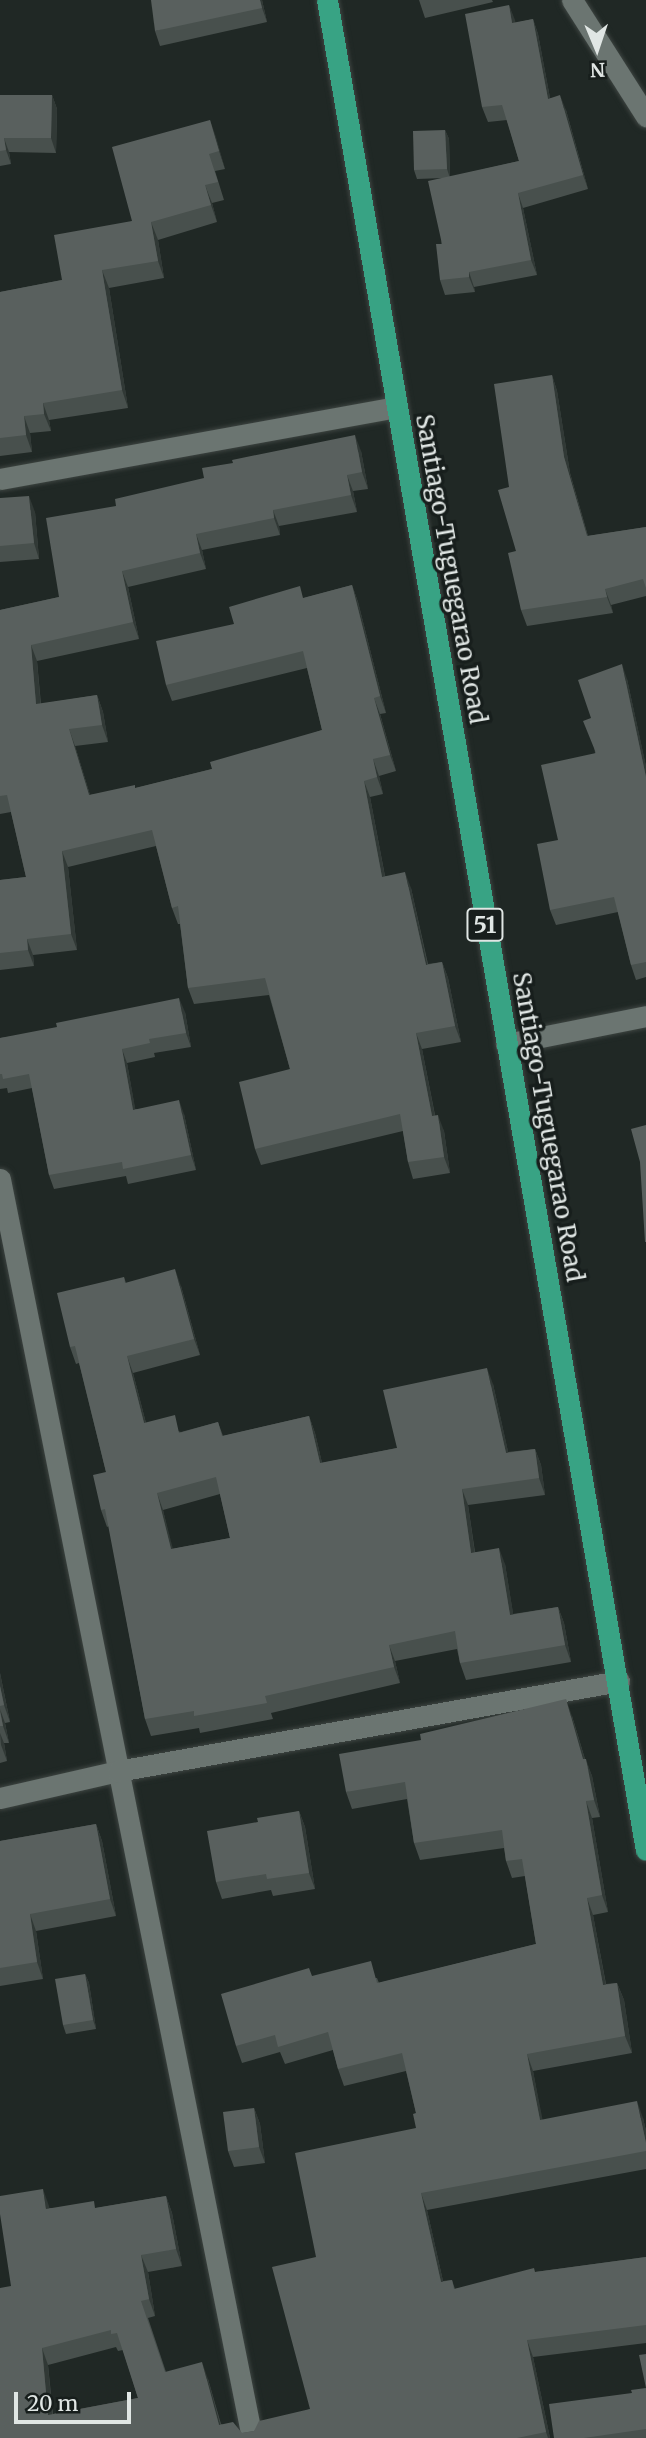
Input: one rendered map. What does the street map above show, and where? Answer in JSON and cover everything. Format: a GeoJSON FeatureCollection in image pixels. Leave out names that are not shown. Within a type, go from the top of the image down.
{"type":"FeatureCollection","features":[{"type":"Feature","properties":{"kind":"highway","name":"Santiago-Tuguegarao Road"},"geometry":{"type":"LineString","coordinates":[[327,0],[506,1044],[619,1681],[646,1850]]}},
{"type":"Feature","properties":{"kind":"street"},"geometry":{"type":"LineString","coordinates":[[572,0],[646,116]]}},
{"type":"Feature","properties":{"kind":"street"},"geometry":{"type":"LineString","coordinates":[[0,479],[397,407]]}},
{"type":"Feature","properties":{"kind":"street"},"geometry":{"type":"LineString","coordinates":[[506,1044],[646,1016]]}},
{"type":"Feature","properties":{"kind":"street"},"geometry":{"type":"LineString","coordinates":[[0,1179],[252,2438]]}},
{"type":"Feature","properties":{"kind":"street"},"geometry":{"type":"LineString","coordinates":[[0,1798],[118,1771],[619,1681]]}},
{"type":"Feature","properties":{"kind":"building"},"geometry":{"type":"Polygon","coordinates":[[[151,0],[260,0],[262,8],[155,31],[151,0]]]}},
{"type":"Feature","properties":{"kind":"building"},"geometry":{"type":"Polygon","coordinates":[[[509,5],[512,23],[533,19],[548,99],[560,95],[583,175],[518,193],[531,260],[469,272],[469,277],[440,280],[436,244],[442,244],[428,181],[519,161],[502,105],[482,107],[465,14],[509,5]]]}},
{"type":"Feature","properties":{"kind":"building"},"geometry":{"type":"Polygon","coordinates":[[[0,95],[52,95],[51,138],[4,138],[6,150],[0,151],[0,95]]]}},
{"type":"Feature","properties":{"kind":"building"},"geometry":{"type":"Polygon","coordinates":[[[210,120],[219,151],[209,154],[218,182],[205,185],[211,205],[151,222],[158,261],[102,270],[122,390],[43,403],[44,414],[24,416],[26,435],[0,438],[0,292],[62,280],[54,235],[132,221],[112,147],[210,120]]]}},
{"type":"Feature","properties":{"kind":"building"},"geometry":{"type":"Polygon","coordinates":[[[445,130],[447,169],[414,170],[413,131],[445,130]]]}},
{"type":"Feature","properties":{"kind":"building"},"geometry":{"type":"Polygon","coordinates":[[[552,375],[564,457],[587,536],[646,527],[646,588],[643,579],[605,589],[607,597],[521,610],[508,553],[516,551],[498,490],[509,487],[494,384],[552,375]]]}},
{"type":"Feature","properties":{"kind":"building"},"geometry":{"type":"Polygon","coordinates":[[[355,435],[362,472],[347,475],[351,495],[273,510],[274,518],[196,534],[200,553],[122,571],[133,622],[31,645],[36,704],[97,695],[102,725],[69,729],[89,795],[135,785],[135,788],[212,769],[210,762],[322,730],[303,651],[166,685],[156,641],[234,624],[229,607],[300,586],[303,598],[352,585],[380,696],[374,698],[390,755],[373,759],[377,777],[364,781],[382,877],[405,872],[426,965],[442,962],[455,1026],[416,1033],[432,1116],[438,1115],[444,1157],[408,1162],[400,1114],[255,1149],[239,1082],[290,1069],[265,978],[188,988],[178,906],[172,908],[152,830],[62,851],[71,934],[27,939],[28,950],[0,953],[0,880],[26,877],[7,795],[0,796],[0,610],[59,597],[46,518],[116,506],[115,499],[204,478],[202,468],[355,435]]]}},
{"type":"Feature","properties":{"kind":"building"},"geometry":{"type":"Polygon","coordinates":[[[29,496],[34,543],[0,546],[0,498],[29,496]]]}},
{"type":"Feature","properties":{"kind":"building"},"geometry":{"type":"Polygon","coordinates":[[[622,664],[646,777],[646,962],[631,965],[614,897],[550,910],[537,844],[558,840],[541,765],[596,753],[583,721],[591,718],[578,680],[622,664]]]}},
{"type":"Feature","properties":{"kind":"building"},"geometry":{"type":"Polygon","coordinates":[[[179,998],[186,1033],[149,1039],[150,1043],[122,1049],[133,1110],[179,1100],[191,1155],[123,1169],[122,1162],[49,1175],[29,1074],[3,1079],[0,1074],[0,1038],[57,1027],[56,1023],[179,998]]]}},
{"type":"Feature","properties":{"kind":"building"},"geometry":{"type":"Polygon","coordinates":[[[646,1125],[645,1242],[640,1162],[631,1129],[646,1125]]]}},
{"type":"Feature","properties":{"kind":"building"},"geometry":{"type":"Polygon","coordinates":[[[175,1269],[194,1339],[127,1356],[144,1423],[175,1415],[179,1433],[218,1422],[222,1436],[309,1416],[320,1463],[397,1448],[383,1390],[487,1368],[506,1453],[535,1449],[539,1478],[462,1489],[471,1553],[499,1548],[510,1615],[558,1607],[565,1645],[460,1663],[455,1631],[389,1645],[394,1667],[265,1696],[267,1703],[194,1716],[194,1711],[145,1719],[105,1509],[101,1510],[93,1475],[106,1472],[75,1346],[70,1347],[57,1293],[124,1277],[125,1283],[175,1269]],[[216,1477],[157,1493],[171,1549],[230,1538],[216,1477]]]}},
{"type":"Feature","properties":{"kind":"building"},"geometry":{"type":"Polygon","coordinates":[[[0,1686],[4,1705],[0,1706],[0,1686]]]}},
{"type":"Feature","properties":{"kind":"building"},"geometry":{"type":"Polygon","coordinates":[[[566,1699],[583,1759],[586,1759],[594,1800],[586,1801],[602,1895],[587,1898],[603,1985],[617,1983],[625,2036],[527,2054],[540,2120],[637,2101],[646,2143],[646,2151],[421,2193],[441,2282],[452,2280],[454,2289],[534,2268],[535,2272],[646,2257],[646,2325],[527,2340],[546,2432],[517,2438],[0,2438],[0,2288],[11,2286],[0,2214],[0,2196],[43,2189],[46,2209],[94,2201],[95,2208],[166,2196],[176,2249],[141,2255],[149,2299],[141,2301],[165,2372],[202,2362],[219,2425],[233,2422],[242,2433],[254,2431],[259,2421],[310,2409],[272,2267],[316,2257],[295,2153],[416,2128],[413,2114],[416,2113],[402,2053],[338,2069],[328,2032],[278,2047],[275,2035],[236,2046],[221,1994],[309,1968],[312,1976],[371,1961],[377,1983],[536,1944],[522,1859],[506,1861],[502,1830],[414,1843],[405,1782],[346,1792],[339,1754],[421,1740],[420,1734],[566,1699]],[[111,2330],[42,2348],[48,2415],[138,2398],[117,2333],[111,2334],[111,2330]]]}},
{"type":"Feature","properties":{"kind":"building"},"geometry":{"type":"Polygon","coordinates":[[[299,1811],[309,1873],[267,1879],[266,1874],[216,1882],[207,1831],[299,1811]]]}},
{"type":"Feature","properties":{"kind":"building"},"geometry":{"type":"Polygon","coordinates":[[[96,1824],[110,1899],[30,1914],[37,1962],[0,1968],[0,1841],[96,1824]]]}},
{"type":"Feature","properties":{"kind":"building"},"geometry":{"type":"Polygon","coordinates":[[[85,1974],[93,2020],[63,2025],[55,1979],[85,1974]]]}},
{"type":"Feature","properties":{"kind":"building"},"geometry":{"type":"Polygon","coordinates":[[[254,2108],[259,2147],[228,2151],[223,2112],[254,2108]]]}},
{"type":"Feature","properties":{"kind":"building"},"geometry":{"type":"Polygon","coordinates":[[[646,2354],[646,2388],[639,2355],[646,2354]]]}},
{"type":"Feature","properties":{"kind":"building"},"geometry":{"type":"Polygon","coordinates":[[[646,2388],[646,2429],[584,2438],[554,2438],[549,2404],[632,2393],[631,2390],[646,2388]]]}}]}
